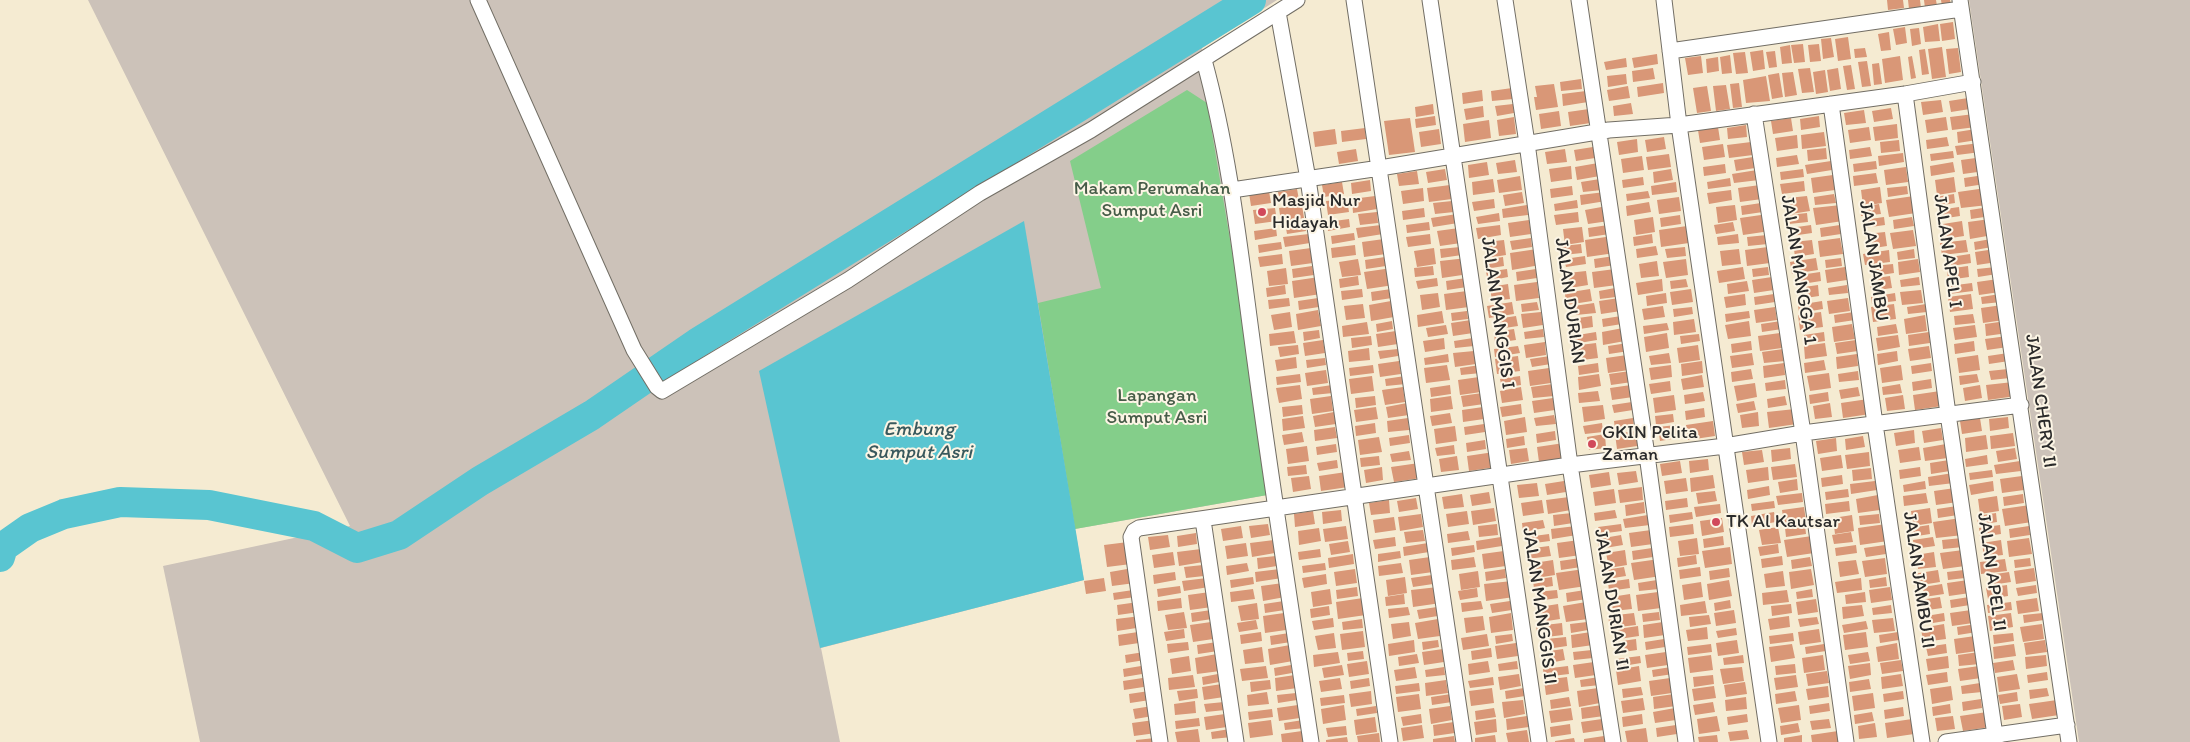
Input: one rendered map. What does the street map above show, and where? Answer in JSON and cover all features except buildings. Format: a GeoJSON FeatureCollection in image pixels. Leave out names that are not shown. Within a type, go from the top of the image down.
{"type":"FeatureCollection","features":[{"type":"Feature","properties":{"kind":"street"},"geometry":{"type":"LineString","coordinates":[[478,0],[637,356],[657,388],[662,391],[848,280],[980,193],[1091,130],[1297,0]]}},
{"type":"Feature","properties":{"kind":"street"},"geometry":{"type":"LineString","coordinates":[[1354,0],[1464,742]]}},
{"type":"Feature","properties":{"kind":"street","name":"JALAN MANGGIS I"},"geometry":{"type":"LineString","coordinates":[[1430,0],[1500,477]]}},
{"type":"Feature","properties":{"kind":"street","name":"JALAN DURIAN"},"geometry":{"type":"LineString","coordinates":[[1505,0],[1527,143],[1570,465]]}},
{"type":"Feature","properties":{"kind":"street"},"geometry":{"type":"LineString","coordinates":[[1580,0],[1647,456],[1686,742]]}},
{"type":"Feature","properties":{"kind":"street"},"geometry":{"type":"LineString","coordinates":[[1664,0],[1679,125],[1769,742]]}},
{"type":"Feature","properties":{"kind":"street"},"geometry":{"type":"LineString","coordinates":[[1670,51],[1960,5]]}},
{"type":"Feature","properties":{"kind":"street","name":"JALAN CHERY II"},"geometry":{"type":"LineString","coordinates":[[1960,5],[2021,405],[2069,742]]}},
{"type":"Feature","properties":{"kind":"street"},"geometry":{"type":"LineString","coordinates":[[1278,12],[1308,179],[1390,742]]}},
{"type":"Feature","properties":{"kind":"street"},"geometry":{"type":"LineString","coordinates":[[1204,60],[1218,114],[1232,190],[1275,508],[1311,742]]}},
{"type":"Feature","properties":{"kind":"street"},"geometry":{"type":"LineString","coordinates":[[1232,190],[1600,132],[1679,125],[1906,94],[1973,82]]}},
{"type":"Feature","properties":{"kind":"street","name":"JALAN APEL I"},"geometry":{"type":"LineString","coordinates":[[1906,94],[1948,414]]}},
{"type":"Feature","properties":{"kind":"street","name":"JALAN JAMBU"},"geometry":{"type":"LineString","coordinates":[[1831,104],[1875,424]]}},
{"type":"Feature","properties":{"kind":"street","name":"JALAN MANGGA 1"},"geometry":{"type":"LineString","coordinates":[[1754,114],[1803,433],[1846,742]]}},
{"type":"Feature","properties":{"kind":"street"},"geometry":{"type":"LineString","coordinates":[[1160,742],[1131,537],[1134,531],[1139,528],[1500,477],[1570,465],[1725,446],[1803,433],[2021,405]]}},
{"type":"Feature","properties":{"kind":"street","name":"JALAN APEL II"},"geometry":{"type":"LineString","coordinates":[[1948,414],[1995,739]]}},
{"type":"Feature","properties":{"kind":"street","name":"JALAN JAMBU II"},"geometry":{"type":"LineString","coordinates":[[1875,424],[1922,742]]}},
{"type":"Feature","properties":{"kind":"street","name":"JALAN DURIAN II"},"geometry":{"type":"LineString","coordinates":[[1570,465],[1613,742]]}},
{"type":"Feature","properties":{"kind":"street","name":"JALAN MANGGIS II"},"geometry":{"type":"LineString","coordinates":[[1500,477],[1539,742]]}},
{"type":"Feature","properties":{"kind":"street"},"geometry":{"type":"LineString","coordinates":[[1203,520],[1236,742]]}},
{"type":"Feature","properties":{"kind":"street"},"geometry":{"type":"LineString","coordinates":[[1946,742],[1995,739],[2067,726]]}},
{"type":"Feature","properties":{"kind":"shaded area"},"geometry":{"type":"Polygon","coordinates":[[[88,0],[1277,0],[1202,48],[1273,494],[1075,529],[1084,580],[821,648],[840,742],[200,742],[163,566],[350,526],[88,0]]]}},
{"type":"Feature","properties":{"kind":"shaded area"},"geometry":{"type":"Polygon","coordinates":[[[1969,0],[2190,0],[2190,742],[2079,742],[1969,0]]]}},
{"type":"Feature","properties":{"kind":"green space","name":"Lapangan Sumput Asri"},"geometry":{"type":"Polygon","coordinates":[[[1187,90],[1207,103],[1273,494],[1075,529],[1038,303],[1101,288],[1070,161],[1187,90]]]}},
{"type":"Feature","properties":{"kind":"water","name":"Embung Sumput Asri"},"geometry":{"type":"Polygon","coordinates":[[[1024,221],[1084,580],[820,648],[759,371],[1024,221]]]}},
{"type":"Feature","properties":{"kind":"waterway"},"geometry":{"type":"LineString","coordinates":[[0,557],[3,547],[30,528],[64,514],[120,502],[209,505],[314,526],[357,548],[399,535],[480,481],[592,415],[697,343],[1251,0]]}},
{"type":"Feature","properties":{"kind":"place","name":"Masjid Nur Hidayah"},"geometry":{"type":"Point","coordinates":[1262,212]}},
{"type":"Feature","properties":{"kind":"place","name":"GKIN Pelita Zaman"},"geometry":{"type":"Point","coordinates":[1592,444]}},
{"type":"Feature","properties":{"kind":"place","name":"TK Al Kautsar"},"geometry":{"type":"Point","coordinates":[1716,522]}},
{"type":"Feature","properties":{"kind":"park label","name":"Makam Perumahan Sumput Asri"},"geometry":{"type":"Point","coordinates":[1152,200]}}]}
